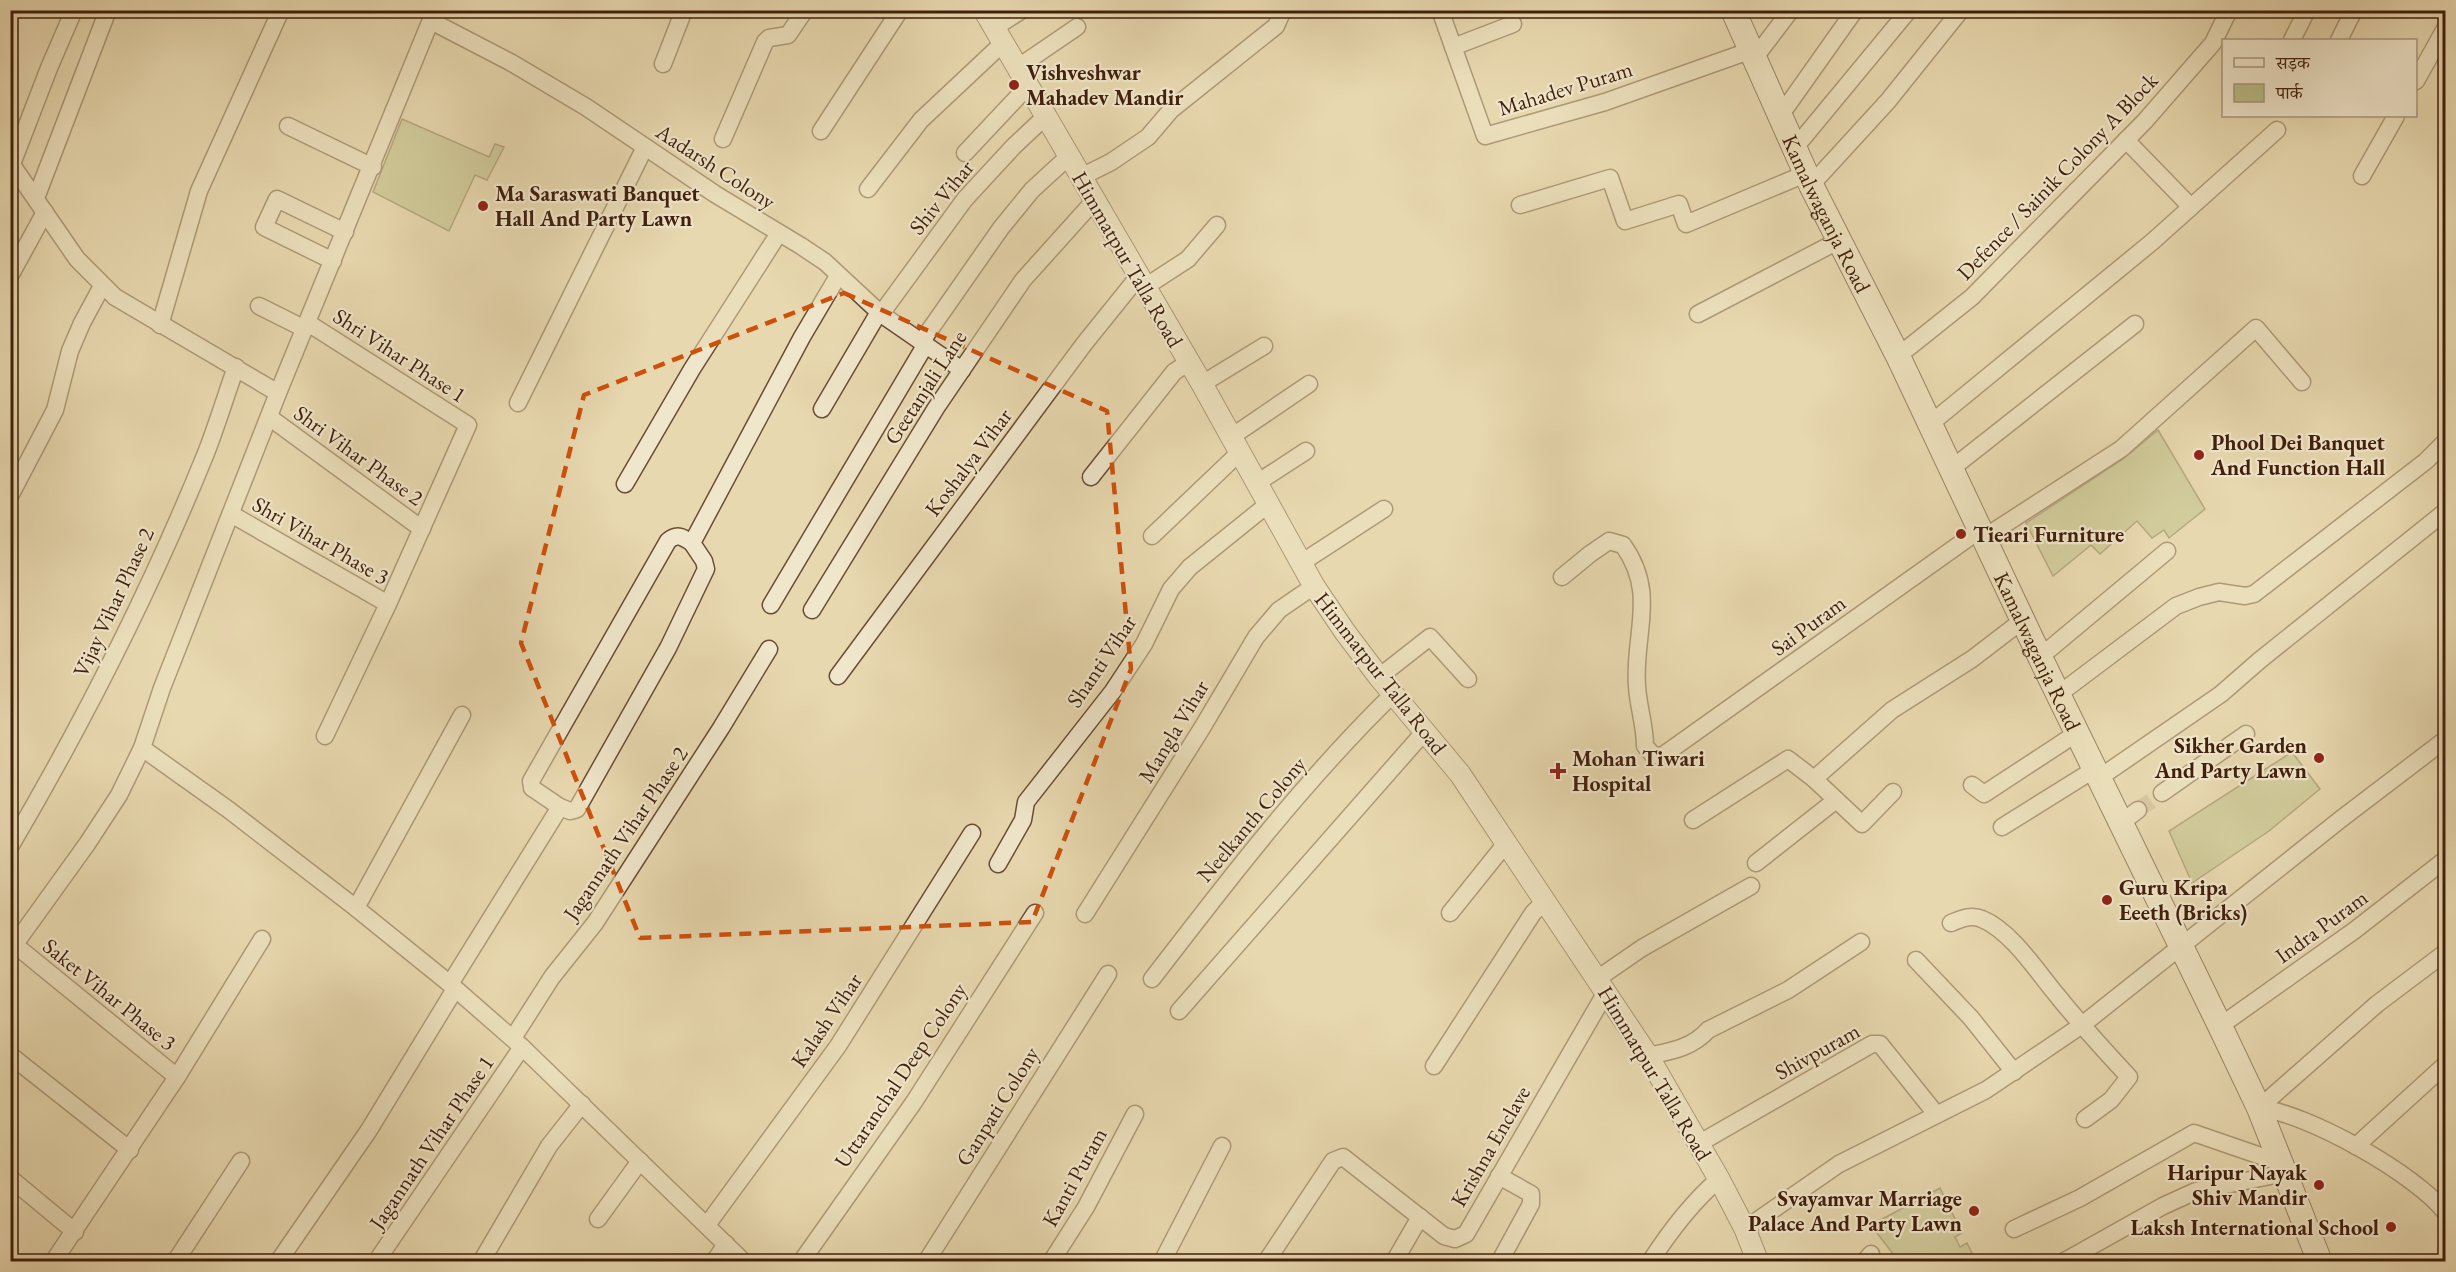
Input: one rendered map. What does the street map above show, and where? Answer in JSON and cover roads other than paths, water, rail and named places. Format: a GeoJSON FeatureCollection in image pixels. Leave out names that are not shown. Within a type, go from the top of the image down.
{"type":"FeatureCollection","features":[{"type":"Feature","properties":{"kind":"main road","name":"Kamalwaganja Road"},"geometry":{"type":"LineString","coordinates":[[1733,10],[1751,56],[1808,179],[1898,356],[2077,733],[2097,773],[2130,816],[2181,945],[2259,1108],[2320,1262]]}},
{"type":"Feature","properties":{"kind":"street"},"geometry":{"type":"LineString","coordinates":[[74,10],[11,163],[77,259],[114,297],[278,393]]}},
{"type":"Feature","properties":{"kind":"street"},"geometry":{"type":"LineString","coordinates":[[10,276],[40,205],[108,10]]}},
{"type":"Feature","properties":{"kind":"street"},"geometry":{"type":"LineString","coordinates":[[160,325],[199,191],[281,10]]}},
{"type":"Feature","properties":{"kind":"street"},"geometry":{"type":"LineString","coordinates":[[663,64],[684,10]]}},
{"type":"Feature","properties":{"kind":"street"},"geometry":{"type":"LineString","coordinates":[[723,139],[765,42],[769,38],[788,35],[805,10]]}},
{"type":"Feature","properties":{"kind":"street"},"geometry":{"type":"LineString","coordinates":[[821,131],[900,10]]}},
{"type":"Feature","properties":{"kind":"street"},"geometry":{"type":"LineString","coordinates":[[868,189],[994,27],[1022,10]]}},
{"type":"Feature","properties":{"kind":"street","name":"Mahadev Puram"},"geometry":{"type":"LineString","coordinates":[[1440,10],[1485,136],[1605,102],[1751,56]]}},
{"type":"Feature","properties":{"kind":"street"},"geometry":{"type":"LineString","coordinates":[[1751,56],[1791,10]]}},
{"type":"Feature","properties":{"kind":"street"},"geometry":{"type":"LineString","coordinates":[[1780,116],[1855,10]]}},
{"type":"Feature","properties":{"kind":"street"},"geometry":{"type":"LineString","coordinates":[[1794,149],[1909,10]]}},
{"type":"Feature","properties":{"kind":"street"},"geometry":{"type":"LineString","coordinates":[[1520,205],[1610,178],[1625,221],[1679,204],[1686,224],[1808,179],[1888,101],[1960,10]]}},
{"type":"Feature","properties":{"kind":"street","name":"Defence / Sainik Colony A Block"},"geometry":{"type":"LineString","coordinates":[[1898,356],[1971,297],[2126,140],[2213,43],[2229,10]]}},
{"type":"Feature","properties":{"kind":"street"},"geometry":{"type":"LineString","coordinates":[[2292,39],[2307,10]]}},
{"type":"Feature","properties":{"kind":"street"},"geometry":{"type":"LineString","coordinates":[[2340,39],[2354,10]]}},
{"type":"Feature","properties":{"kind":"street"},"geometry":{"type":"LineString","coordinates":[[13,948],[119,795],[142,748],[162,688],[278,393],[433,16]]}},
{"type":"Feature","properties":{"kind":"street","name":"Aadarsh Colony"},"geometry":{"type":"LineString","coordinates":[[433,16],[586,108],[825,262],[880,313],[962,370]]}},
{"type":"Feature","properties":{"kind":"street"},"geometry":{"type":"LineString","coordinates":[[1081,177],[1111,162],[1148,137],[1171,110],[1280,17]]}},
{"type":"Feature","properties":{"kind":"street"},"geometry":{"type":"LineString","coordinates":[[1453,47],[1513,24]]}},
{"type":"Feature","properties":{"kind":"street","name":"Himmatpur Talla Road"},"geometry":{"type":"LineString","coordinates":[[994,27],[1202,384],[1314,586],[1379,677],[1460,774],[1648,1056],[1719,1179],[1745,1229],[1758,1262]]}},
{"type":"Feature","properties":{"kind":"street"},"geometry":{"type":"LineString","coordinates":[[1017,68],[1077,27]]}},
{"type":"Feature","properties":{"kind":"street"},"geometry":{"type":"LineString","coordinates":[[2417,77],[2445,27]]}},
{"type":"Feature","properties":{"kind":"street"},"geometry":{"type":"LineString","coordinates":[[965,153],[1028,86]]}},
{"type":"Feature","properties":{"kind":"street","name":"Shiv Vihar"},"geometry":{"type":"LineString","coordinates":[[822,410],[880,313],[965,199],[1014,146],[1046,116]]}},
{"type":"Feature","properties":{"kind":"street"},"geometry":{"type":"LineString","coordinates":[[2362,176],[2395,117]]}},
{"type":"Feature","properties":{"kind":"street"},"geometry":{"type":"LineString","coordinates":[[288,126],[372,167]]}},
{"type":"Feature","properties":{"kind":"street"},"geometry":{"type":"LineString","coordinates":[[1930,424],[2152,242],[2277,130]]}},
{"type":"Feature","properties":{"kind":"street"},"geometry":{"type":"LineString","coordinates":[[2126,140],[2191,207]]}},
{"type":"Feature","properties":{"kind":"street"},"geometry":{"type":"LineString","coordinates":[[518,403],[645,147]]}},
{"type":"Feature","properties":{"kind":"street"},"geometry":{"type":"LineString","coordinates":[[771,605],[924,342],[1001,228],[1032,190],[1068,157]]}},
{"type":"Feature","properties":{"kind":"street"},"geometry":{"type":"LineString","coordinates":[[333,261],[264,227],[277,199],[345,232]]}},
{"type":"Feature","properties":{"kind":"street","name":"Geetanjali Lane"},"geometry":{"type":"LineString","coordinates":[[812,610],[962,370],[1023,280],[1094,201]]}},
{"type":"Feature","properties":{"kind":"street","name":"Koshalya Vihar"},"geometry":{"type":"LineString","coordinates":[[838,676],[1084,344],[1142,282],[1188,259],[1217,225]]}},
{"type":"Feature","properties":{"kind":"street"},"geometry":{"type":"LineString","coordinates":[[624,484],[692,369],[779,233]]}},
{"type":"Feature","properties":{"kind":"street"},"geometry":{"type":"LineString","coordinates":[[1698,314],[1838,241]]}},
{"type":"Feature","properties":{"kind":"street"},"geometry":{"type":"LineString","coordinates":[[692,543],[802,337],[838,276]]}},
{"type":"Feature","properties":{"kind":"street"},"geometry":{"type":"LineString","coordinates":[[10,496],[55,410],[70,351],[102,286]]}},
{"type":"Feature","properties":{"kind":"street","name":"Shri Vihar Phase 1"},"geometry":{"type":"LineString","coordinates":[[259,306],[307,326],[468,425],[422,529]]}},
{"type":"Feature","properties":{"kind":"street"},"geometry":{"type":"LineString","coordinates":[[1951,469],[2135,324]]}},
{"type":"Feature","properties":{"kind":"street","name":"Sai Puram"},"geometry":{"type":"LineString","coordinates":[[1562,578],[1609,541],[1623,545],[1634,561],[1641,588],[1642,620],[1637,687],[1645,731],[1645,746],[1653,755],[1662,756],[1983,533],[2047,499],[2121,449],[2256,328],[2302,382]]}},
{"type":"Feature","properties":{"kind":"street"},"geometry":{"type":"LineString","coordinates":[[1202,384],[1264,346]]}},
{"type":"Feature","properties":{"kind":"street"},"geometry":{"type":"LineString","coordinates":[[1091,477],[1174,372],[1189,362]]}},
{"type":"Feature","properties":{"kind":"street","name":"Vijay Vihar Phase 2"},"geometry":{"type":"LineString","coordinates":[[10,847],[79,726],[166,545],[207,451],[236,367]]}},
{"type":"Feature","properties":{"kind":"street"},"geometry":{"type":"LineString","coordinates":[[1152,536],[1235,445],[1309,384]]}},
{"type":"Feature","properties":{"kind":"street","name":"Shri Vihar Phase 2"},"geometry":{"type":"LineString","coordinates":[[269,417],[422,529]]}},
{"type":"Feature","properties":{"kind":"street"},"geometry":{"type":"LineString","coordinates":[[2059,694],[2176,606],[2220,592],[2245,596],[2254,594],[2427,461],[2445,441]]}},
{"type":"Feature","properties":{"kind":"street"},"geometry":{"type":"LineString","coordinates":[[1257,483],[1305,451]]}},
{"type":"Feature","properties":{"kind":"street","name":"Shanti Vihar"},"geometry":{"type":"LineString","coordinates":[[998,864],[1023,820],[1026,802],[1113,691],[1144,644],[1171,589],[1190,567],[1268,505]]}},
{"type":"Feature","properties":{"kind":"street"},"geometry":{"type":"LineString","coordinates":[[1301,563],[1384,509]]}},
{"type":"Feature","properties":{"kind":"street"},"geometry":{"type":"LineString","coordinates":[[2002,827],[2097,773],[2221,694],[2445,511]]}},
{"type":"Feature","properties":{"kind":"street","name":"Shri Vihar Phase 3"},"geometry":{"type":"LineString","coordinates":[[231,514],[388,604]]}},
{"type":"Feature","properties":{"kind":"street"},"geometry":{"type":"LineString","coordinates":[[324,736],[422,529]]}},
{"type":"Feature","properties":{"kind":"street"},"geometry":{"type":"LineString","coordinates":[[673,536],[680,536],[692,543],[704,561],[706,569],[699,588],[668,648],[577,809],[570,811],[560,807],[532,788],[531,781],[668,540],[673,536]]}},
{"type":"Feature","properties":{"kind":"street"},"geometry":{"type":"LineString","coordinates":[[2040,657],[2167,551]]}},
{"type":"Feature","properties":{"kind":"street","name":"Mangla Vihar"},"geometry":{"type":"LineString","coordinates":[[1085,914],[1203,728],[1256,637],[1279,610],[1314,586]]}},
{"type":"Feature","properties":{"kind":"street"},"geometry":{"type":"LineString","coordinates":[[1814,779],[1892,710],[1972,658],[2023,620]]}},
{"type":"Feature","properties":{"kind":"street"},"geometry":{"type":"LineString","coordinates":[[1379,677],[1430,637],[1468,679]]}},
{"type":"Feature","properties":{"kind":"street","name":"Jagannath Vihar Phase 2"},"geometry":{"type":"LineString","coordinates":[[517,1043],[552,976],[608,903],[769,649]]}},
{"type":"Feature","properties":{"kind":"street","name":"Neelkanth Colony"},"geometry":{"type":"LineString","coordinates":[[1152,979],[1214,898],[1343,743],[1393,694]]}},
{"type":"Feature","properties":{"kind":"street"},"geometry":{"type":"LineString","coordinates":[[356,908],[462,715]]}},
{"type":"Feature","properties":{"kind":"street"},"geometry":{"type":"LineString","coordinates":[[1179,1011],[1425,731]]}},
{"type":"Feature","properties":{"kind":"street"},"geometry":{"type":"LineString","coordinates":[[1972,785],[1984,794],[2077,733]]}},
{"type":"Feature","properties":{"kind":"street"},"geometry":{"type":"LineString","coordinates":[[2162,793],[2246,734]]}},
{"type":"Feature","properties":{"kind":"street"},"geometry":{"type":"LineString","coordinates":[[1745,1229],[1839,1164],[1986,1090],[2082,1025],[2445,739]]}},
{"type":"Feature","properties":{"kind":"street"},"geometry":{"type":"LineString","coordinates":[[142,748],[229,810],[356,908],[452,987],[517,1043],[582,1104],[744,1262]]}},
{"type":"Feature","properties":{"kind":"street"},"geometry":{"type":"LineString","coordinates":[[1693,820],[1788,759],[1814,779],[1862,824],[1893,792]]}},
{"type":"Feature","properties":{"kind":"street"},"geometry":{"type":"LineString","coordinates":[[1756,863],[1836,801]]}},
{"type":"Feature","properties":{"kind":"street"},"geometry":{"type":"LineString","coordinates":[[278,1262],[369,1130],[560,807]]}},
{"type":"Feature","properties":{"kind":"street","name":"Kalash Vihar"},"geometry":{"type":"LineString","coordinates":[[707,1225],[838,1046],[972,833]]}},
{"type":"Feature","properties":{"kind":"street"},"geometry":{"type":"LineString","coordinates":[[1450,914],[1507,842]]}},
{"type":"Feature","properties":{"kind":"street","name":"Indra Puram"},"geometry":{"type":"LineString","coordinates":[[2220,1026],[2355,930],[2445,859]]}},
{"type":"Feature","properties":{"kind":"street"},"geometry":{"type":"LineString","coordinates":[[1601,985],[1642,948],[1751,886]]}},
{"type":"Feature","properties":{"kind":"street"},"geometry":{"type":"LineString","coordinates":[[1434,1066],[1533,913],[1544,902]]}},
{"type":"Feature","properties":{"kind":"street","name":"Uttaranchal Deep Colony"},"geometry":{"type":"LineString","coordinates":[[801,1262],[914,1102],[1035,913]]}},
{"type":"Feature","properties":{"kind":"street"},"geometry":{"type":"LineString","coordinates":[[1951,923],[1965,917],[1979,917],[1989,923],[2037,969],[2082,1025],[2129,1077],[2111,1100],[2085,1119]]}},
{"type":"Feature","properties":{"kind":"street"},"geometry":{"type":"LineString","coordinates":[[53,1262],[177,1077],[262,939]]}},
{"type":"Feature","properties":{"kind":"street"},"geometry":{"type":"LineString","coordinates":[[1648,1056],[1684,1048],[1700,1039],[1708,1030],[1788,990],[1861,942]]}},
{"type":"Feature","properties":{"kind":"street","name":"Saket Vihar Phase 3"},"geometry":{"type":"LineString","coordinates":[[13,948],[177,1077]]}},
{"type":"Feature","properties":{"kind":"street"},"geometry":{"type":"LineString","coordinates":[[2259,1108],[2377,1005],[2445,952]]}},
{"type":"Feature","properties":{"kind":"street"},"geometry":{"type":"LineString","coordinates":[[1916,960],[1971,1018],[2014,1072]]}},
{"type":"Feature","properties":{"kind":"street","name":"Ganpati Colony"},"geometry":{"type":"LineString","coordinates":[[926,1262],[1108,974]]}},
{"type":"Feature","properties":{"kind":"street","name":"Krishna Enclave"},"geometry":{"type":"LineString","coordinates":[[1266,1262],[1333,1161],[1343,1157],[1444,1236],[1455,1239],[1466,1234],[1601,985]]}},
{"type":"Feature","properties":{"kind":"street","name":"Jagannath Vihar Phase 1"},"geometry":{"type":"LineString","coordinates":[[376,1262],[517,1043]]}},
{"type":"Feature","properties":{"kind":"street","name":"Shivpuram"},"geometry":{"type":"LineString","coordinates":[[1698,1144],[1872,1044],[1880,1044],[1936,1114]]}},
{"type":"Feature","properties":{"kind":"street"},"geometry":{"type":"LineString","coordinates":[[10,1055],[129,1150]]}},
{"type":"Feature","properties":{"kind":"street"},"geometry":{"type":"LineString","coordinates":[[2356,1146],[2445,1064]]}},
{"type":"Feature","properties":{"kind":"street"},"geometry":{"type":"LineString","coordinates":[[481,1262],[549,1146],[582,1104]]}},
{"type":"Feature","properties":{"kind":"street"},"geometry":{"type":"LineString","coordinates":[[2259,1108],[2275,1110],[2356,1146],[2440,1195],[2445,1213]]}},
{"type":"Feature","properties":{"kind":"street","name":"Kanti Puram"},"geometry":{"type":"LineString","coordinates":[[1051,1262],[1086,1207],[1135,1114]]}},
{"type":"Feature","properties":{"kind":"street"},"geometry":{"type":"LineString","coordinates":[[2014,1229],[2080,1198],[2194,1133],[2283,1168]]}},
{"type":"Feature","properties":{"kind":"street"},"geometry":{"type":"LineString","coordinates":[[1162,1262],[1222,1146]]}},
{"type":"Feature","properties":{"kind":"street"},"geometry":{"type":"LineString","coordinates":[[175,1262],[240,1161]]}},
{"type":"Feature","properties":{"kind":"street"},"geometry":{"type":"LineString","coordinates":[[598,1219],[640,1161]]}},
{"type":"Feature","properties":{"kind":"street"},"geometry":{"type":"LineString","coordinates":[[2063,1262],[2163,1206],[2196,1191],[2283,1168]]}},
{"type":"Feature","properties":{"kind":"street"},"geometry":{"type":"LineString","coordinates":[[1498,1176],[1531,1194],[1531,1204],[1501,1259]]}},
{"type":"Feature","properties":{"kind":"street"},"geometry":{"type":"LineString","coordinates":[[10,1178],[75,1232]]}},
{"type":"Feature","properties":{"kind":"street"},"geometry":{"type":"LineString","coordinates":[[1650,1262],[1673,1227],[1702,1194],[1719,1179]]}},
{"type":"Feature","properties":{"kind":"street"},"geometry":{"type":"LineString","coordinates":[[1394,1262],[1420,1217]]}},
{"type":"Feature","properties":{"kind":"street"},"geometry":{"type":"LineString","coordinates":[[714,1262],[726,1244]]}},
{"type":"Feature","properties":{"kind":"tunnel"},"geometry":{"type":"LineString","coordinates":[[2138,810],[2162,793]]}},
{"type":"Feature","properties":{"kind":"place","name":"Vishveshwar Mahadev Mandir"},"geometry":{"type":"Point","coordinates":[1014,85]}},
{"type":"Feature","properties":{"kind":"place","name":"Ma Saraswati Banquet Hall And Party Lawn"},"geometry":{"type":"Point","coordinates":[483,206]}},
{"type":"Feature","properties":{"kind":"place","name":"Phool Dei Banquet And Function Hall"},"geometry":{"type":"Point","coordinates":[2199,455]}},
{"type":"Feature","properties":{"kind":"place","name":"Tieari Furniture"},"geometry":{"type":"Point","coordinates":[1961,534]}},
{"type":"Feature","properties":{"kind":"place","name":"Sikher Garden And Party Lawn"},"geometry":{"type":"Point","coordinates":[2319,758]}},
{"type":"Feature","properties":{"kind":"place","name":"Mohan Tiwari Hospital"},"geometry":{"type":"Point","coordinates":[1558,771]}},
{"type":"Feature","properties":{"kind":"place","name":"Guru Kripa Eeeth (Bricks)"},"geometry":{"type":"Point","coordinates":[2107,900]}},
{"type":"Feature","properties":{"kind":"place","name":"Haripur Nayak Shiv Mandir"},"geometry":{"type":"Point","coordinates":[2319,1185]}},
{"type":"Feature","properties":{"kind":"place","name":"Svayamvar Marriage Palace And Party Lawn"},"geometry":{"type":"Point","coordinates":[1974,1211]}},
{"type":"Feature","properties":{"kind":"place","name":"Laksh International School"},"geometry":{"type":"Point","coordinates":[2391,1227]}}]}
